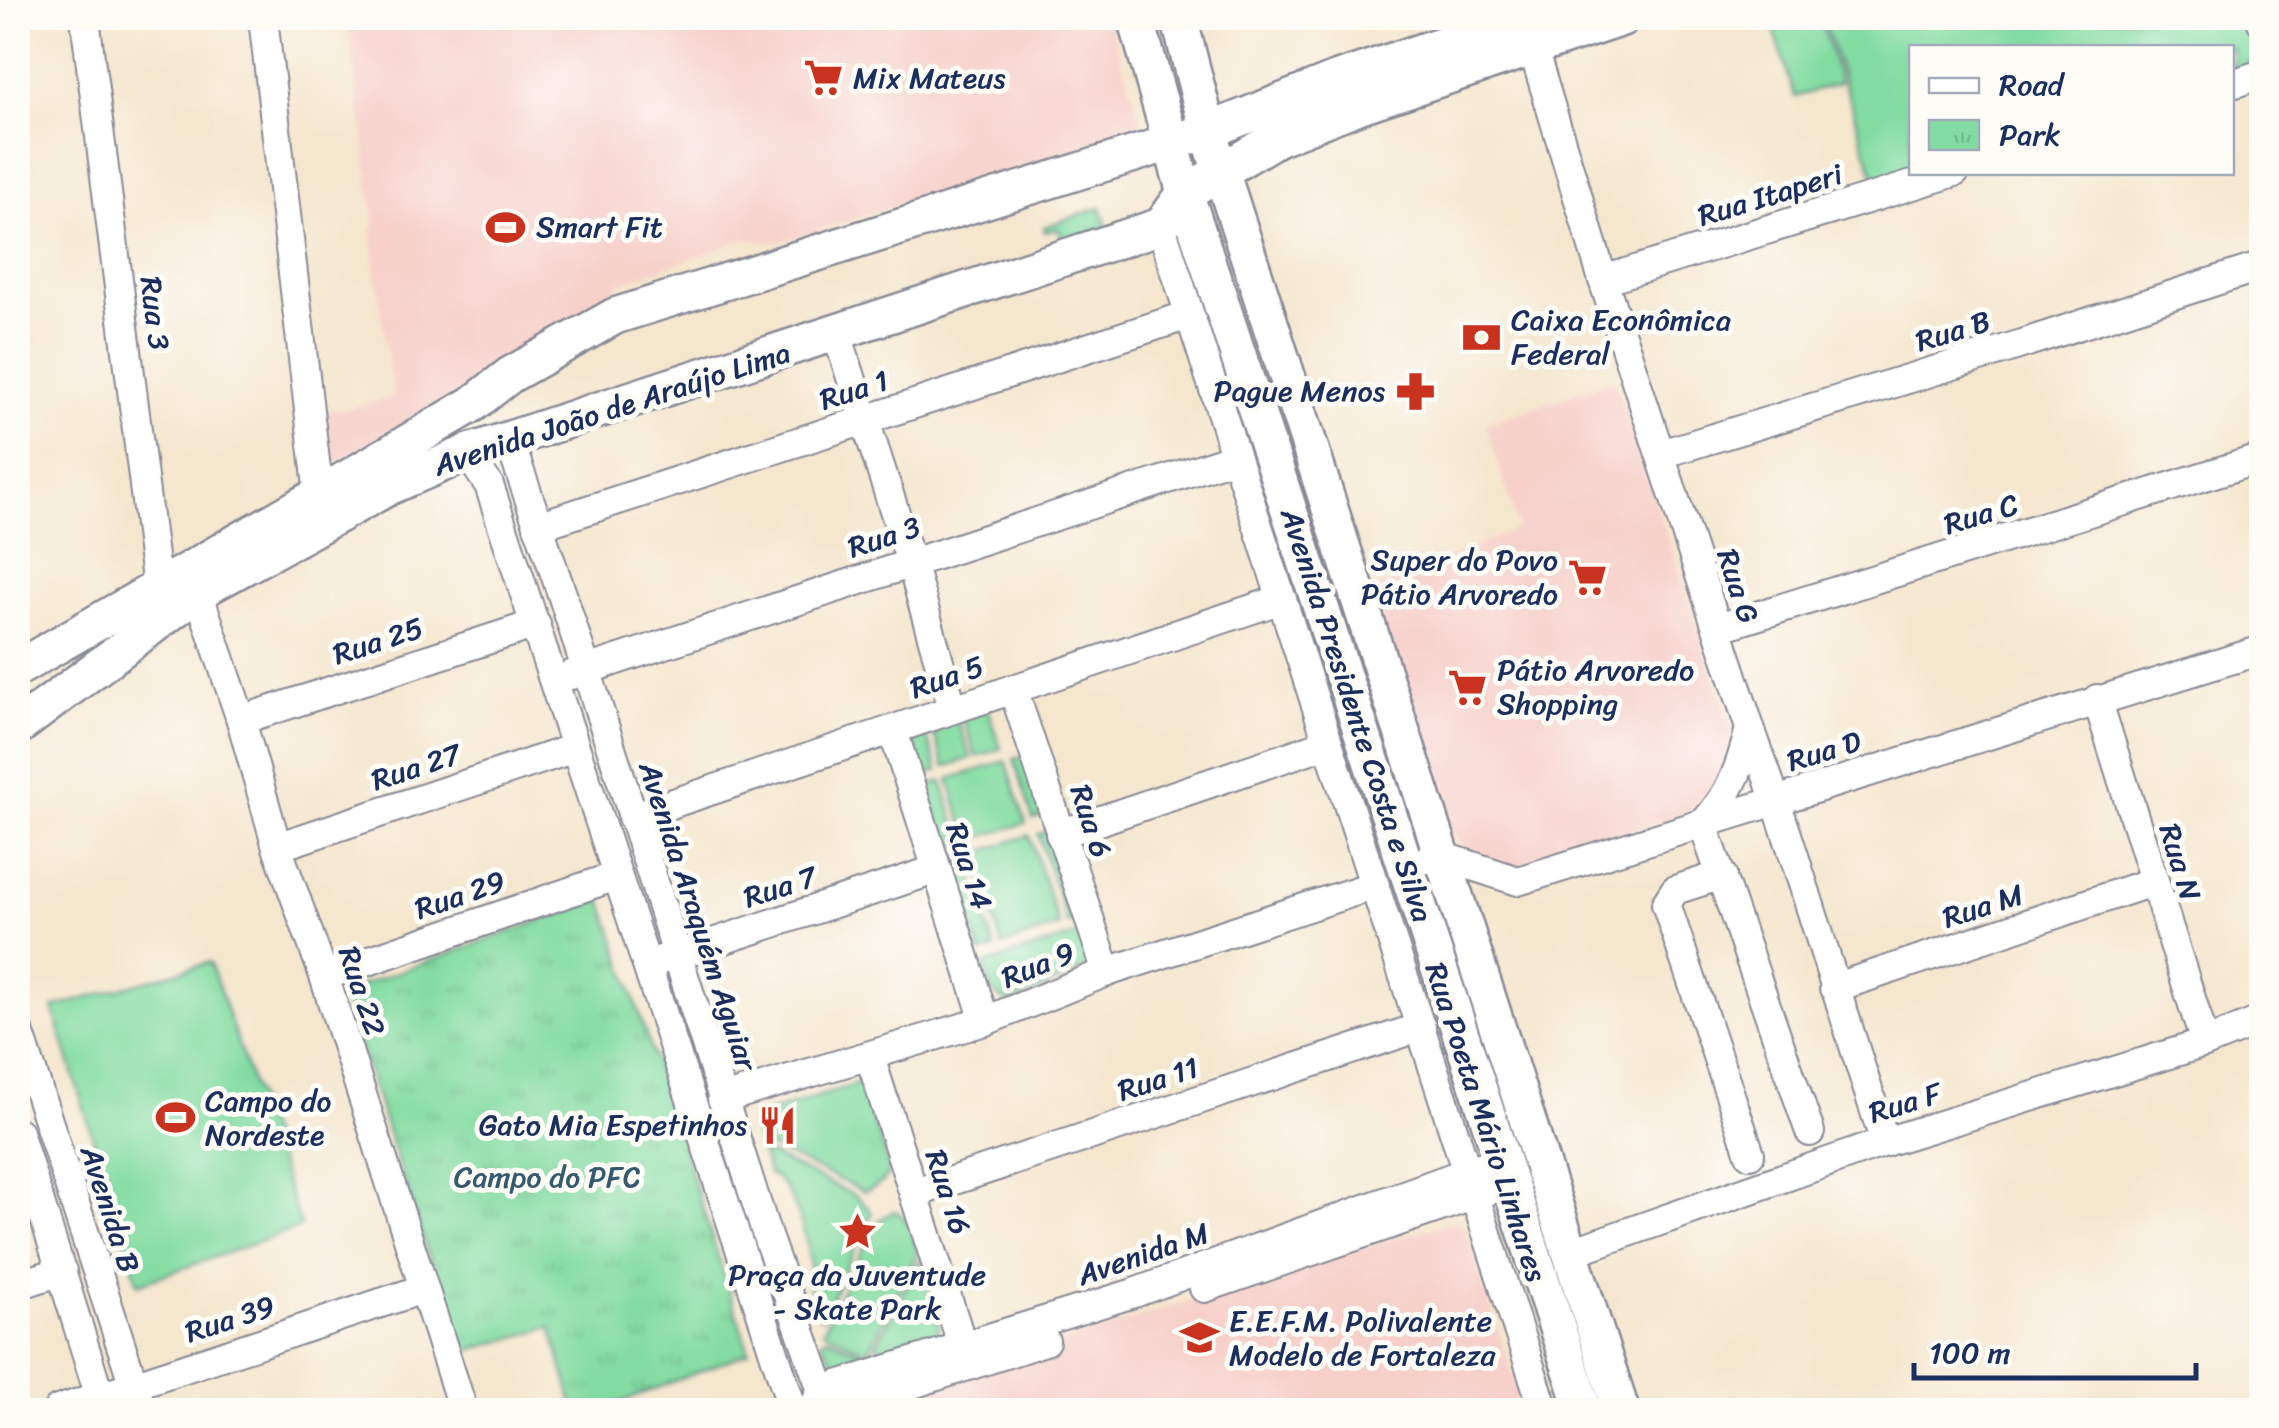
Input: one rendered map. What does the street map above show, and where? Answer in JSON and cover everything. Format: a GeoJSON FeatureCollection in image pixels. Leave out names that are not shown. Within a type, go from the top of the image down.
{"type":"FeatureCollection","features":[{"type":"Feature","properties":{"kind":"main road","name":"Avenida Presidente Costa e Silva"},"geometry":{"type":"LineString","coordinates":[[1136,18],[1185,193],[1423,860],[1569,1253],[1621,1410]]}},
{"type":"Feature","properties":{"kind":"main road","name":"Avenida Presidente Costa e Silva"},"geometry":{"type":"LineString","coordinates":[[1179,18],[1208,131],[1423,860],[1506,1172],[1584,1410]]}},
{"type":"Feature","properties":{"kind":"main road"},"geometry":{"type":"LineString","coordinates":[[1161,226],[1185,193],[1277,138],[1528,33],[1622,18]]}},
{"type":"Feature","properties":{"kind":"main road","name":"Avenida João de Araújo Lima"},"geometry":{"type":"LineString","coordinates":[[18,727],[177,596],[320,495],[472,404],[510,375],[615,316],[1208,131],[1338,80],[1528,33]]}},
{"type":"Feature","properties":{"kind":"main road","name":"Avenida João de Araújo Lima"},"geometry":{"type":"LineString","coordinates":[[18,668],[177,596],[388,487],[467,453],[1161,226]]}},
{"type":"Feature","properties":{"kind":"street","name":"Rua 3"},"geometry":{"type":"LineString","coordinates":[[85,18],[177,596]]}},
{"type":"Feature","properties":{"kind":"street"},"geometry":{"type":"LineString","coordinates":[[263,18],[320,495]]}},
{"type":"Feature","properties":{"kind":"street","name":"Rua G"},"geometry":{"type":"LineString","coordinates":[[1528,33],[1604,280],[1886,1142]]}},
{"type":"Feature","properties":{"kind":"street"},"geometry":{"type":"LineString","coordinates":[[2234,83],[2262,74]]}},
{"type":"Feature","properties":{"kind":"street","name":"Rua Itaperi"},"geometry":{"type":"LineString","coordinates":[[1604,280],[1945,175]]}},
{"type":"Feature","properties":{"kind":"street","name":"Rua Poeta Mário Linhares"},"geometry":{"type":"LineString","coordinates":[[1161,226],[1544,1410]]}},
{"type":"Feature","properties":{"kind":"street","name":"Rua B"},"geometry":{"type":"LineString","coordinates":[[1661,454],[2262,266]]}},
{"type":"Feature","properties":{"kind":"street","name":"Rua 1"},"geometry":{"type":"LineString","coordinates":[[538,526],[1190,315]]}},
{"type":"Feature","properties":{"kind":"street"},"geometry":{"type":"LineString","coordinates":[[837,334],[912,562],[952,707]]}},
{"type":"Feature","properties":{"kind":"street","name":"Avenida Araquém Aguiar"},"geometry":{"type":"LineString","coordinates":[[509,440],[821,1404]]}},
{"type":"Feature","properties":{"kind":"street"},"geometry":{"type":"LineString","coordinates":[[467,453],[489,485],[793,1410]]}},
{"type":"Feature","properties":{"kind":"street","name":"Rua 3"},"geometry":{"type":"LineString","coordinates":[[554,680],[1235,457]]}},
{"type":"Feature","properties":{"kind":"street","name":"Rua C"},"geometry":{"type":"LineString","coordinates":[[1718,628],[2262,458]]}},
{"type":"Feature","properties":{"kind":"street","name":"Rua 22"},"geometry":{"type":"LineString","coordinates":[[177,596],[241,720],[278,847],[324,976],[462,1410]]}},
{"type":"Feature","properties":{"kind":"street","name":"Rua 5"},"geometry":{"type":"LineString","coordinates":[[632,817],[893,731],[952,707],[1282,600]]}},
{"type":"Feature","properties":{"kind":"street","name":"Rua 25"},"geometry":{"type":"LineString","coordinates":[[241,720],[536,624]]}},
{"type":"Feature","properties":{"kind":"street","name":"Rua D"},"geometry":{"type":"LineString","coordinates":[[1423,860],[1518,881],[2262,650]]}},
{"type":"Feature","properties":{"kind":"street","name":"Rua 6"},"geometry":{"type":"LineString","coordinates":[[1014,689],[1108,972]]}},
{"type":"Feature","properties":{"kind":"street","name":"Rua N"},"geometry":{"type":"LineString","coordinates":[[2097,699],[2204,1043]]}},
{"type":"Feature","properties":{"kind":"street"},"geometry":{"type":"LineString","coordinates":[[1750,728],[1730,791],[1703,824],[1810,1132]]}},
{"type":"Feature","properties":{"kind":"street","name":"Rua 14"},"geometry":{"type":"LineString","coordinates":[[893,731],[986,1021]]}},
{"type":"Feature","properties":{"kind":"street"},"geometry":{"type":"LineString","coordinates":[[1060,834],[1328,743]]}},
{"type":"Feature","properties":{"kind":"street","name":"Rua 27"},"geometry":{"type":"LineString","coordinates":[[278,847],[574,748]]}},
{"type":"Feature","properties":{"kind":"street","name":"Rua 7"},"geometry":{"type":"LineString","coordinates":[[645,966],[936,870]]}},
{"type":"Feature","properties":{"kind":"street","name":"Rua 29"},"geometry":{"type":"LineString","coordinates":[[324,976],[616,876]]}},
{"type":"Feature","properties":{"kind":"street"},"geometry":{"type":"LineString","coordinates":[[1722,876],[1675,890],[1666,904],[1750,1154]]}},
{"type":"Feature","properties":{"kind":"street","name":"Rua M"},"geometry":{"type":"LineString","coordinates":[[1834,988],[2152,882]]}},
{"type":"Feature","properties":{"kind":"street","name":"Rua 9"},"geometry":{"type":"LineString","coordinates":[[722,1100],[986,1021],[1108,972],[1374,884]]}},
{"type":"Feature","properties":{"kind":"street","name":"Rua F"},"geometry":{"type":"LineString","coordinates":[[1569,1253],[1886,1142],[2204,1043],[2262,1020]]}},
{"type":"Feature","properties":{"kind":"street","name":"Rua 11"},"geometry":{"type":"LineString","coordinates":[[915,1193],[1421,1027]]}},
{"type":"Feature","properties":{"kind":"street","name":"Avenida B"},"geometry":{"type":"LineString","coordinates":[[18,1028],[138,1398]]}},
{"type":"Feature","properties":{"kind":"street","name":"Rua 16"},"geometry":{"type":"LineString","coordinates":[[870,1057],[963,1346]]}},
{"type":"Feature","properties":{"kind":"street"},"geometry":{"type":"LineString","coordinates":[[19,1140],[102,1404]]}},
{"type":"Feature","properties":{"kind":"street","name":"Avenida M"},"geometry":{"type":"LineString","coordinates":[[842,1410],[1506,1172]]}},
{"type":"Feature","properties":{"kind":"street"},"geometry":{"type":"LineString","coordinates":[[738,1249],[768,1239]]}},
{"type":"Feature","properties":{"kind":"street"},"geometry":{"type":"LineString","coordinates":[[18,1285],[62,1271]]}},
{"type":"Feature","properties":{"kind":"street","name":"Rua 39"},"geometry":{"type":"LineString","coordinates":[[58,1410],[138,1398],[423,1289]]}},
{"type":"Feature","properties":{"kind":"street","name":"Avenida M"},"geometry":{"type":"LineString","coordinates":[[821,1404],[963,1346],[1137,1302]]}},
{"type":"Feature","properties":{"kind":"shaded area"},"geometry":{"type":"Polygon","coordinates":[[[348,18],[1108,18],[1141,120],[1134,130],[777,243],[746,239],[617,284],[606,307],[328,469],[325,411],[393,397],[348,18]]]}},
{"type":"Feature","properties":{"kind":"shaded area"},"geometry":{"type":"Polygon","coordinates":[[[1614,380],[1732,729],[1722,781],[1693,810],[1519,867],[1476,855],[1451,830],[1371,591],[1518,528],[1486,424],[1614,380]]]}},
{"type":"Feature","properties":{"kind":"shaded area"},"geometry":{"type":"Polygon","coordinates":[[[1455,1222],[1464,1226],[1524,1410],[863,1410],[1295,1265],[1455,1222]]]}},
{"type":"Feature","properties":{"kind":"green space"},"geometry":{"type":"Polygon","coordinates":[[[1820,18],[1840,83],[1795,97],[1771,20],[1820,18]]]}},
{"type":"Feature","properties":{"kind":"green space"},"geometry":{"type":"Polygon","coordinates":[[[1823,18],[2245,18],[2256,51],[2251,64],[2234,69],[2234,45],[1909,45],[1909,169],[1875,179],[1823,18]]]}},
{"type":"Feature","properties":{"kind":"green space"},"geometry":{"type":"Polygon","coordinates":[[[1101,207],[1107,226],[1063,241],[1058,229],[1045,232],[1044,227],[1101,207]]]}},
{"type":"Feature","properties":{"kind":"green space"},"geometry":{"type":"Polygon","coordinates":[[[987,706],[1001,749],[976,757],[962,715],[987,706]]]}},
{"type":"Feature","properties":{"kind":"green space"},"geometry":{"type":"Polygon","coordinates":[[[956,717],[971,758],[945,767],[931,726],[956,717]]]}},
{"type":"Feature","properties":{"kind":"green space"},"geometry":{"type":"Polygon","coordinates":[[[924,728],[938,771],[924,776],[914,746],[924,728]]]}},
{"type":"Feature","properties":{"kind":"green space"},"geometry":{"type":"Polygon","coordinates":[[[1030,754],[1049,814],[1033,819],[1014,759],[1030,754]]]}},
{"type":"Feature","properties":{"kind":"green space"},"geometry":{"type":"Polygon","coordinates":[[[1006,761],[1026,823],[968,841],[949,779],[1006,761]]]}},
{"type":"Feature","properties":{"kind":"green space"},"geometry":{"type":"Polygon","coordinates":[[[942,781],[962,844],[947,848],[927,786],[942,781]]]}},
{"type":"Feature","properties":{"kind":"green space"},"geometry":{"type":"Polygon","coordinates":[[[1054,829],[1083,917],[1067,923],[1038,834],[1054,829]]]}},
{"type":"Feature","properties":{"kind":"green space"},"geometry":{"type":"Polygon","coordinates":[[[1029,835],[1059,926],[1002,946],[975,854],[1029,835]]]}},
{"type":"Feature","properties":{"kind":"green space"},"geometry":{"type":"Polygon","coordinates":[[[967,860],[995,949],[981,954],[952,865],[967,860]]]}},
{"type":"Feature","properties":{"kind":"green space","name":"Campo do PFC"},"geometry":{"type":"Polygon","coordinates":[[[602,899],[749,1352],[601,1410],[575,1410],[551,1327],[460,1353],[342,992],[602,899]]]}},
{"type":"Feature","properties":{"kind":"green space"},"geometry":{"type":"Polygon","coordinates":[[[1088,931],[1098,962],[1009,1004],[993,993],[984,965],[1088,931]]]}},
{"type":"Feature","properties":{"kind":"green space","name":"Campo do Nordeste"},"geometry":{"type":"Polygon","coordinates":[[[210,962],[301,1227],[138,1284],[53,1008],[210,962]]]}},
{"type":"Feature","properties":{"kind":"green space"},"geometry":{"type":"Polygon","coordinates":[[[860,1083],[889,1166],[885,1180],[873,1188],[864,1192],[757,1141],[753,1123],[757,1116],[860,1083]]]}},
{"type":"Feature","properties":{"kind":"green space"},"geometry":{"type":"Polygon","coordinates":[[[760,1150],[858,1197],[872,1213],[822,1318],[811,1297],[810,1266],[801,1224],[785,1188],[769,1174],[760,1150]]]}},
{"type":"Feature","properties":{"kind":"green space"},"geometry":{"type":"Polygon","coordinates":[[[894,1211],[911,1229],[917,1254],[868,1352],[823,1330],[875,1223],[894,1211]]]}},
{"type":"Feature","properties":{"kind":"green space"},"geometry":{"type":"Polygon","coordinates":[[[920,1260],[940,1328],[933,1336],[881,1352],[876,1345],[920,1260]]]}},
{"type":"Feature","properties":{"kind":"green space"},"geometry":{"type":"Polygon","coordinates":[[[827,1337],[865,1354],[866,1358],[835,1365],[821,1341],[827,1337]]]}},
{"type":"Feature","properties":{"kind":"place","name":"Mix Mateus"},"geometry":{"type":"Point","coordinates":[823,78]}},
{"type":"Feature","properties":{"kind":"place","name":"Smart Fit"},"geometry":{"type":"Point","coordinates":[506,227]}},
{"type":"Feature","properties":{"kind":"place","name":"Caixa Econômica Federal"},"geometry":{"type":"Point","coordinates":[1481,337]}},
{"type":"Feature","properties":{"kind":"place","name":"Pague Menos"},"geometry":{"type":"Point","coordinates":[1415,391]}},
{"type":"Feature","properties":{"kind":"place","name":"Super do Povo Pátio Arvoredo"},"geometry":{"type":"Point","coordinates":[1588,577]}},
{"type":"Feature","properties":{"kind":"place","name":"Pátio Arvoredo Shopping"},"geometry":{"type":"Point","coordinates":[1467,687]}},
{"type":"Feature","properties":{"kind":"place","name":"Campo do Nordeste"},"geometry":{"type":"Point","coordinates":[175,1118]}},
{"type":"Feature","properties":{"kind":"place","name":"Gato Mia Espetinhos"},"geometry":{"type":"Point","coordinates":[777,1125]}},
{"type":"Feature","properties":{"kind":"place","name":"Praça da Juventude - Skate Park"},"geometry":{"type":"Point","coordinates":[857,1231]}},
{"type":"Feature","properties":{"kind":"place","name":"E.E.F.M. Polivalente Modelo de Fortaleza"},"geometry":{"type":"Point","coordinates":[1199,1338]}}]}
